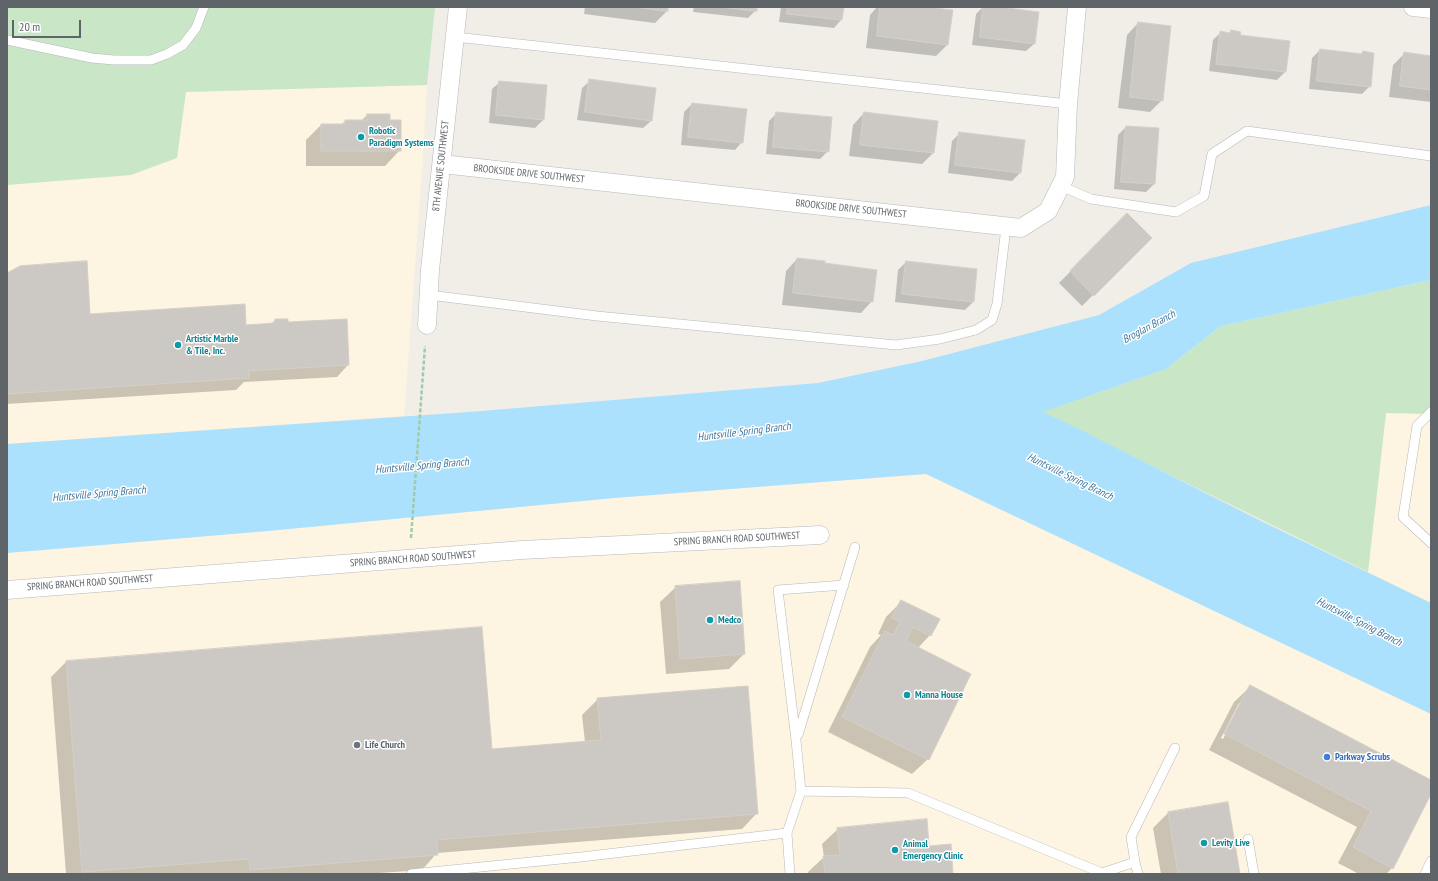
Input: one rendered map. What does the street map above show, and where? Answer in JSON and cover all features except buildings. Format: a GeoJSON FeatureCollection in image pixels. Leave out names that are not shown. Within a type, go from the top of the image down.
{"type":"FeatureCollection","features":[{"type":"Feature","properties":{"kind":"street","name":"8TH AVENUE SOUTHWEST"},"geometry":{"type":"LineString","coordinates":[[427,325],[458,7]]}},
{"type":"Feature","properties":{"kind":"street","name":"BROOKSIDE DRIVE SOUTHWEST"},"geometry":{"type":"LineString","coordinates":[[442,164],[1021,228],[1048,211],[1065,177],[1068,104],[1077,7]]}},
{"type":"Feature","properties":{"kind":"street"},"geometry":{"type":"LineString","coordinates":[[1413,7],[1431,9]]}},
{"type":"Feature","properties":{"kind":"street","name":"SPRING BRANCH ROAD SOUTHWEST"},"geometry":{"type":"LineString","coordinates":[[7,590],[522,550],[820,535]]}},
{"type":"Feature","properties":{"kind":"lane"},"geometry":{"type":"LineString","coordinates":[[7,40],[92,58],[114,60],[151,60],[167,54],[183,45],[196,28],[204,7]]}},
{"type":"Feature","properties":{"kind":"lane"},"geometry":{"type":"LineString","coordinates":[[455,37],[1068,104]]}},
{"type":"Feature","properties":{"kind":"lane"},"geometry":{"type":"LineString","coordinates":[[1061,186],[1091,199],[1176,212],[1204,196],[1212,154],[1247,131],[1431,156]]}},
{"type":"Feature","properties":{"kind":"lane"},"geometry":{"type":"LineString","coordinates":[[429,295],[597,316],[896,345],[940,339],[976,330],[992,320],[997,304],[1006,226]]}},
{"type":"Feature","properties":{"kind":"lane"},"geometry":{"type":"LineString","coordinates":[[1431,412],[1416,426],[1403,517],[1431,543]]}},
{"type":"Feature","properties":{"kind":"lane"},"geometry":{"type":"LineString","coordinates":[[796,740],[855,547]]}},
{"type":"Feature","properties":{"kind":"lane"},"geometry":{"type":"LineString","coordinates":[[790,874],[787,833],[801,791],[778,590],[844,585]]}},
{"type":"Feature","properties":{"kind":"lane"},"geometry":{"type":"LineString","coordinates":[[1138,874],[1131,837],[1175,748]]}},
{"type":"Feature","properties":{"kind":"lane"},"geometry":{"type":"LineString","coordinates":[[801,791],[908,793],[1102,872],[1135,862]]}},
{"type":"Feature","properties":{"kind":"lane"},"geometry":{"type":"LineString","coordinates":[[411,874],[581,857],[787,833]]}},
{"type":"Feature","properties":{"kind":"lane"},"geometry":{"type":"LineString","coordinates":[[1248,839],[1254,874]]}},
{"type":"Feature","properties":{"kind":"lane"},"geometry":{"type":"LineString","coordinates":[[1425,874],[1431,861]]}},
{"type":"Feature","properties":{"kind":"path"},"geometry":{"type":"LineString","coordinates":[[411,540],[427,325]]}},
{"type":"Feature","properties":{"kind":"shaded area"},"geometry":{"type":"Polygon","coordinates":[[[427,85],[404,416],[7,444],[7,185],[131,175],[186,92],[427,85]]]}},
{"type":"Feature","properties":{"kind":"shaded area"},"geometry":{"type":"Polygon","coordinates":[[[1386,412],[1431,414],[1431,603],[1368,572],[1386,412]]]}},
{"type":"Feature","properties":{"kind":"shaded area"},"geometry":{"type":"Polygon","coordinates":[[[926,474],[1431,714],[1431,874],[7,874],[7,553],[268,531],[614,498],[926,474]]]}},
{"type":"Feature","properties":{"kind":"green space"},"geometry":{"type":"Polygon","coordinates":[[[7,7],[435,7],[427,85],[186,92],[177,158],[131,175],[7,185],[7,7]]]}},
{"type":"Feature","properties":{"kind":"green space"},"geometry":{"type":"Polygon","coordinates":[[[1431,280],[1431,414],[1386,413],[1368,572],[1042,412],[1166,369],[1221,326],[1431,280]]]}},
{"type":"Feature","properties":{"kind":"water"},"geometry":{"type":"Polygon","coordinates":[[[1431,205],[1431,280],[1221,326],[1166,369],[1043,412],[1257,519],[1431,603],[1431,714],[926,474],[614,498],[268,531],[7,553],[7,444],[469,412],[818,383],[922,361],[1099,315],[1191,263],[1431,205]]]}},
{"type":"Feature","properties":{"kind":"place","name":"Robotic Paradigm Systems"},"geometry":{"type":"Point","coordinates":[361,137]}},
{"type":"Feature","properties":{"kind":"place","name":"Artistic Marble & Tile, Inc."},"geometry":{"type":"Point","coordinates":[178,345]}},
{"type":"Feature","properties":{"kind":"place","name":"Medco"},"geometry":{"type":"Point","coordinates":[710,620]}},
{"type":"Feature","properties":{"kind":"place","name":"Manna House"},"geometry":{"type":"Point","coordinates":[907,695]}},
{"type":"Feature","properties":{"kind":"place","name":"Life Church"},"geometry":{"type":"Point","coordinates":[357,745]}},
{"type":"Feature","properties":{"kind":"place","name":"Parkway Scrubs"},"geometry":{"type":"Point","coordinates":[1327,757]}},
{"type":"Feature","properties":{"kind":"place","name":"Levity Live"},"geometry":{"type":"Point","coordinates":[1204,843]}},
{"type":"Feature","properties":{"kind":"place","name":"Animal Emergency Clinic"},"geometry":{"type":"Point","coordinates":[895,850]}},
{"type":"Feature","properties":{"kind":"water label","name":"Broglan Branch"},"geometry":{"type":"Point","coordinates":[1149,327]}},
{"type":"Feature","properties":{"kind":"water label","name":"Huntsville Spring Branch"},"geometry":{"type":"Point","coordinates":[744,432]}},
{"type":"Feature","properties":{"kind":"water label","name":"Huntsville Spring Branch"},"geometry":{"type":"Point","coordinates":[422,466]}},
{"type":"Feature","properties":{"kind":"water label","name":"Huntsville Spring Branch"},"geometry":{"type":"Point","coordinates":[1070,477]}},
{"type":"Feature","properties":{"kind":"water label","name":"Huntsville Spring Branch"},"geometry":{"type":"Point","coordinates":[99,494]}},
{"type":"Feature","properties":{"kind":"water label","name":"Huntsville Spring Branch"},"geometry":{"type":"Point","coordinates":[1359,622]}}]}
